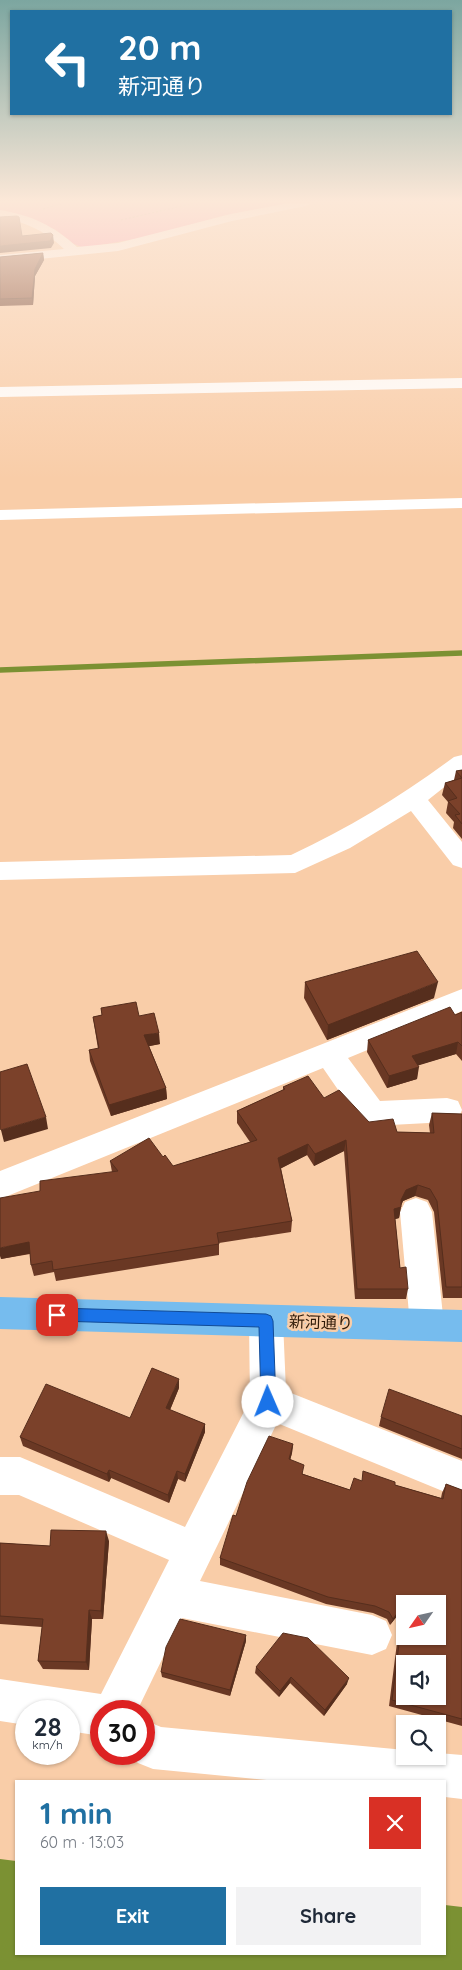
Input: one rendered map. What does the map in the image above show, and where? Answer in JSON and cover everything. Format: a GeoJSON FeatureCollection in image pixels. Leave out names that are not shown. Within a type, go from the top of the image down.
{"type":"FeatureCollection","features":[{"type":"Feature","properties":{"kind":"highway","name":"新河通り"},"geometry":{"type":"LineString","coordinates":[[0,1313],[462,1326]]}},
{"type":"Feature","properties":{"kind":"street"},"geometry":{"type":"LineString","coordinates":[[0,392],[462,383]]}},
{"type":"Feature","properties":{"kind":"street"},"geometry":{"type":"LineString","coordinates":[[0,516],[462,503]]}},
{"type":"Feature","properties":{"kind":"street"},"geometry":{"type":"LineString","coordinates":[[0,871],[295,864],[341,842],[414,798],[462,762]]}},
{"type":"Feature","properties":{"kind":"street"},"geometry":{"type":"LineString","coordinates":[[414,798],[462,859]]}},
{"type":"Feature","properties":{"kind":"street"},"geometry":{"type":"LineString","coordinates":[[0,1185],[462,1000]]}},
{"type":"Feature","properties":{"kind":"street"},"geometry":{"type":"LineString","coordinates":[[328,1054],[372,1114],[447,1110]]}},
{"type":"Feature","properties":{"kind":"street"},"geometry":{"type":"LineString","coordinates":[[416,1212],[427,1325]]}},
{"type":"Feature","properties":{"kind":"street"},"geometry":{"type":"LineString","coordinates":[[120,1700],[268,1402],[266,1321]]}},
{"type":"Feature","properties":{"kind":"street"},"geometry":{"type":"LineString","coordinates":[[268,1402],[462,1480]]}},
{"type":"Feature","properties":{"kind":"street"},"geometry":{"type":"LineString","coordinates":[[0,1476],[20,1476],[194,1550]]}},
{"type":"Feature","properties":{"kind":"street"},"geometry":{"type":"LineString","coordinates":[[172,1596],[372,1636]]}},
{"type":"Feature","properties":{"kind":"street"},"geometry":{"type":"LineString","coordinates":[[0,1700],[90,1713]]}},
{"type":"Feature","properties":{"kind":"street"},"geometry":{"type":"LineString","coordinates":[[155,1748],[462,1777]]}},
{"type":"Feature","properties":{"kind":"shaded area"},"geometry":{"type":"Polygon","coordinates":[[[0,1859],[15,1861],[15,1955],[446,1955],[446,1905],[462,1907],[462,1970],[0,1970],[0,1859]]]}},
{"type":"Feature","properties":{"kind":"building"},"geometry":{"type":"Polygon","coordinates":[[[0,295],[32,295],[32,298],[0,299],[0,295]]]}},
{"type":"Feature","properties":{"kind":"building"},"geometry":{"type":"Polygon","coordinates":[[[462,770],[462,778],[456,771],[462,770]]]}},
{"type":"Feature","properties":{"kind":"building"},"geometry":{"type":"Polygon","coordinates":[[[462,778],[462,824],[455,815],[460,814],[448,801],[457,798],[445,783],[462,778]]]}},
{"type":"Feature","properties":{"kind":"building"},"geometry":{"type":"Polygon","coordinates":[[[417,951],[438,982],[328,1025],[305,982],[417,951]]]}},
{"type":"Feature","properties":{"kind":"building"},"geometry":{"type":"Polygon","coordinates":[[[136,1002],[139,1016],[154,1013],[159,1033],[144,1035],[166,1088],[109,1105],[89,1050],[99,1048],[93,1017],[102,1015],[101,1008],[136,1002]]]}},
{"type":"Feature","properties":{"kind":"building"},"geometry":{"type":"Polygon","coordinates":[[[450,1007],[455,1015],[462,1012],[462,1046],[458,1042],[412,1056],[419,1067],[389,1076],[368,1040],[450,1007]]]}},
{"type":"Feature","properties":{"kind":"building"},"geometry":{"type":"Polygon","coordinates":[[[27,1064],[46,1117],[1,1130],[0,1072],[27,1064]]]}},
{"type":"Feature","properties":{"kind":"building"},"geometry":{"type":"Polygon","coordinates":[[[308,1076],[324,1098],[339,1090],[369,1122],[393,1119],[397,1132],[434,1133],[432,1113],[462,1114],[462,1287],[446,1287],[437,1201],[430,1189],[418,1185],[406,1190],[401,1200],[401,1207],[394,1209],[400,1268],[406,1267],[408,1289],[357,1289],[346,1140],[315,1154],[308,1144],[278,1158],[292,1221],[217,1233],[219,1244],[53,1270],[52,1261],[31,1265],[29,1242],[0,1248],[0,1198],[40,1191],[40,1181],[118,1171],[110,1161],[149,1138],[163,1157],[165,1155],[173,1166],[257,1140],[237,1111],[308,1076]]]}},
{"type":"Feature","properties":{"kind":"building"},"geometry":{"type":"Polygon","coordinates":[[[152,1368],[179,1379],[166,1408],[205,1424],[185,1474],[177,1471],[168,1495],[109,1470],[107,1474],[20,1437],[46,1384],[130,1418],[152,1368]]]}},
{"type":"Feature","properties":{"kind":"building"},"geometry":{"type":"Polygon","coordinates":[[[389,1389],[462,1416],[462,1449],[381,1417],[389,1389]]]}},
{"type":"Feature","properties":{"kind":"building"},"geometry":{"type":"Polygon","coordinates":[[[269,1436],[293,1444],[289,1459],[304,1465],[302,1474],[350,1490],[354,1478],[362,1481],[363,1471],[395,1482],[395,1485],[443,1499],[446,1484],[462,1490],[462,1719],[410,1705],[446,1705],[446,1655],[398,1655],[399,1645],[446,1645],[446,1595],[396,1595],[396,1615],[393,1619],[389,1612],[375,1606],[328,1597],[220,1558],[233,1515],[236,1516],[247,1482],[269,1436]]]}},
{"type":"Feature","properties":{"kind":"building"},"geometry":{"type":"Polygon","coordinates":[[[51,1530],[106,1531],[101,1611],[89,1610],[86,1662],[38,1661],[43,1619],[0,1616],[0,1543],[50,1546],[51,1530]]]}},
{"type":"Feature","properties":{"kind":"building"},"geometry":{"type":"Polygon","coordinates":[[[180,1619],[246,1635],[230,1690],[161,1672],[166,1647],[180,1619]]]}},
{"type":"Feature","properties":{"kind":"building"},"geometry":{"type":"Polygon","coordinates":[[[283,1633],[308,1638],[349,1678],[325,1710],[291,1677],[280,1691],[256,1667],[283,1633]]]}},
{"type":"Feature","properties":{"kind":"building"},"geometry":{"type":"Polygon","coordinates":[[[396,1668],[396,1701],[392,1700],[396,1668]]]}},
{"type":"Feature","properties":{"kind":"waterway"},"geometry":{"type":"LineString","coordinates":[[0,670],[462,653]]}},
{"type":"Feature","properties":{"kind":"route"},"geometry":{"type":"LineString","coordinates":[[57,1315],[266,1321],[268,1402]]}}]}
